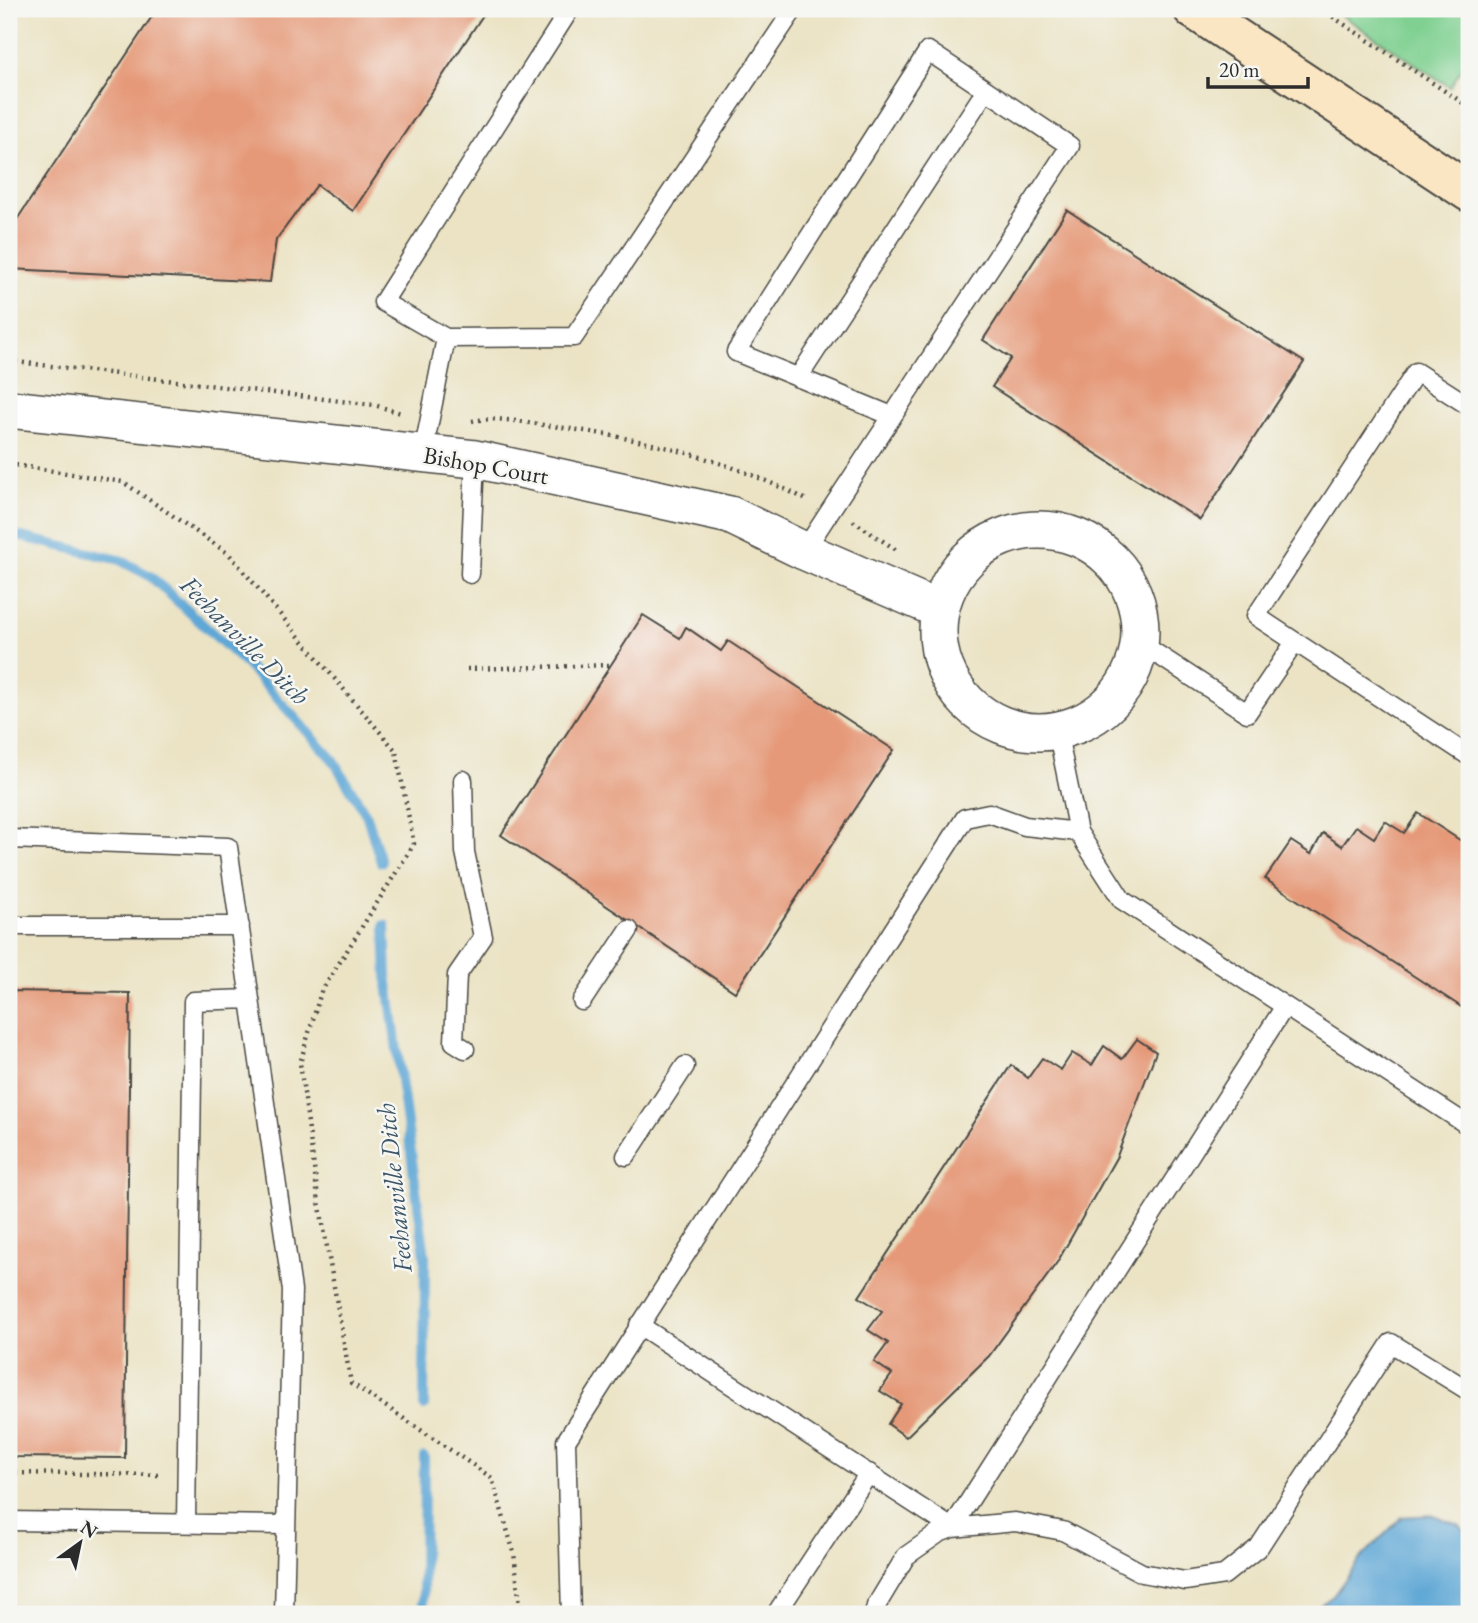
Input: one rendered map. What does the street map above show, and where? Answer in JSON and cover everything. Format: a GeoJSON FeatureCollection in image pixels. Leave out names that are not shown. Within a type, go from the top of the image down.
{"type":"FeatureCollection","features":[{"type":"Feature","properties":{"kind":"main road"},"geometry":{"type":"LineString","coordinates":[[1193,9],[1469,192]]}},
{"type":"Feature","properties":{"kind":"street","name":"Bishop Court"},"geometry":{"type":"LineString","coordinates":[[9,409],[475,459],[730,515],[804,551],[940,610]]}},
{"type":"Feature","properties":{"kind":"street"},"geometry":{"type":"LineString","coordinates":[[1035,529],[1070,534],[1101,550],[1125,576],[1138,608],[1140,643],[1131,674],[1113,701],[1087,720],[1057,730],[1024,731],[993,720],[966,701],[948,674],[939,642],[940,610],[950,583],[971,555],[1001,537],[1035,529]]}},
{"type":"Feature","properties":{"kind":"lane"},"geometry":{"type":"LineString","coordinates":[[570,9],[383,302],[446,338],[574,337],[794,9]]}},
{"type":"Feature","properties":{"kind":"lane"},"geometry":{"type":"LineString","coordinates":[[804,551],[1070,146],[928,51],[736,352],[892,416]]}},
{"type":"Feature","properties":{"kind":"lane"},"geometry":{"type":"LineString","coordinates":[[798,377],[986,90]]}},
{"type":"Feature","properties":{"kind":"lane"},"geometry":{"type":"LineString","coordinates":[[423,453],[446,338]]}},
{"type":"Feature","properties":{"kind":"lane"},"geometry":{"type":"LineString","coordinates":[[1469,406],[1416,372],[1256,616],[1469,756]]}},
{"type":"Feature","properties":{"kind":"lane"},"geometry":{"type":"LineString","coordinates":[[470,574],[475,459]]}},
{"type":"Feature","properties":{"kind":"lane"},"geometry":{"type":"LineString","coordinates":[[1140,643],[1247,713],[1295,642]]}},
{"type":"Feature","properties":{"kind":"lane"},"geometry":{"type":"LineString","coordinates":[[1057,730],[1078,832],[1122,900],[1469,1126]]}},
{"type":"Feature","properties":{"kind":"lane"},"geometry":{"type":"LineString","coordinates":[[463,780],[465,852],[483,937],[457,975],[454,1042],[465,1049]]}},
{"type":"Feature","properties":{"kind":"lane"},"geometry":{"type":"LineString","coordinates":[[571,1614],[565,1441],[965,818],[989,813],[1025,826],[1078,832]]}},
{"type":"Feature","properties":{"kind":"lane"},"geometry":{"type":"LineString","coordinates":[[9,839],[228,847],[292,1290],[284,1614]]}},
{"type":"Feature","properties":{"kind":"lane"},"geometry":{"type":"LineString","coordinates":[[9,926],[240,926]]}},
{"type":"Feature","properties":{"kind":"lane"},"geometry":{"type":"LineString","coordinates":[[582,1001],[629,930]]}},
{"type":"Feature","properties":{"kind":"lane"},"geometry":{"type":"LineString","coordinates":[[186,1524],[193,1001],[250,999]]}},
{"type":"Feature","properties":{"kind":"lane"},"geometry":{"type":"LineString","coordinates":[[952,1528],[1285,1006]]}},
{"type":"Feature","properties":{"kind":"lane"},"geometry":{"type":"LineString","coordinates":[[626,1156],[685,1066]]}},
{"type":"Feature","properties":{"kind":"lane"},"geometry":{"type":"LineString","coordinates":[[639,1325],[952,1528]]}},
{"type":"Feature","properties":{"kind":"lane"},"geometry":{"type":"LineString","coordinates":[[874,1614],[876,1606],[906,1556],[939,1533],[952,1528],[1015,1522],[1063,1531],[1142,1573],[1185,1581],[1224,1575],[1259,1547],[1391,1343],[1469,1391]]}},
{"type":"Feature","properties":{"kind":"lane"},"geometry":{"type":"LineString","coordinates":[[776,1614],[869,1474]]}},
{"type":"Feature","properties":{"kind":"lane"},"geometry":{"type":"LineString","coordinates":[[9,1521],[286,1525]]}},
{"type":"Feature","properties":{"kind":"path"},"geometry":{"type":"LineString","coordinates":[[1321,9],[1469,107]]}},
{"type":"Feature","properties":{"kind":"path"},"geometry":{"type":"LineString","coordinates":[[9,464],[123,482],[229,554],[396,751],[414,844],[321,992],[300,1063],[317,1190],[351,1383],[492,1478],[514,1553],[521,1614]]}},
{"type":"Feature","properties":{"kind":"path"},"geometry":{"type":"LineString","coordinates":[[467,669],[611,665]]}},
{"type":"Feature","properties":{"kind":"path"},"geometry":{"type":"LineString","coordinates":[[9,1473],[187,1475]]}},
{"type":"Feature","properties":{"kind":"green space"},"geometry":{"type":"Polygon","coordinates":[[[1332,9],[1469,9],[1469,57],[1450,87],[1332,9]]]}},
{"type":"Feature","properties":{"kind":"water"},"geometry":{"type":"Polygon","coordinates":[[[1433,1515],[1459,1525],[1469,1535],[1469,1600],[1460,1614],[1307,1614],[1333,1596],[1360,1559],[1402,1517],[1433,1515]]]}},
{"type":"Feature","properties":{"kind":"building"},"geometry":{"type":"Polygon","coordinates":[[[157,9],[487,9],[353,211],[317,185],[276,240],[270,282],[10,269],[10,230],[157,9]]]}},
{"type":"Feature","properties":{"kind":"building"},"geometry":{"type":"Polygon","coordinates":[[[1067,210],[1304,362],[1200,520],[992,387],[1011,358],[983,340],[1067,210]]]}},
{"type":"Feature","properties":{"kind":"building"},"geometry":{"type":"Polygon","coordinates":[[[643,615],[680,638],[686,627],[721,651],[728,641],[894,750],[735,992],[501,835],[643,615]]]}},
{"type":"Feature","properties":{"kind":"building"},"geometry":{"type":"Polygon","coordinates":[[[1418,813],[1469,846],[1469,1012],[1265,879],[1291,841],[1311,854],[1323,833],[1342,846],[1356,826],[1374,838],[1385,821],[1404,833],[1418,813]]]}},
{"type":"Feature","properties":{"kind":"building"},"geometry":{"type":"Polygon","coordinates":[[[9,991],[130,993],[125,1458],[9,1457],[9,991]]]}},
{"type":"Feature","properties":{"kind":"building"},"geometry":{"type":"Polygon","coordinates":[[[1137,1039],[1156,1052],[1117,1156],[1058,1261],[989,1356],[906,1437],[888,1424],[901,1404],[880,1391],[892,1374],[874,1362],[888,1343],[868,1330],[882,1311],[859,1297],[1011,1065],[1028,1078],[1042,1058],[1061,1070],[1072,1053],[1092,1065],[1104,1046],[1122,1059],[1137,1039]]]}},
{"type":"Feature","properties":{"kind":"waterway","name":"Feehanville Ditch"},"geometry":{"type":"LineString","coordinates":[[9,534],[120,560],[150,576],[246,664],[333,760],[367,816],[381,862]]}},
{"type":"Feature","properties":{"kind":"waterway","name":"Feehanville Ditch"},"geometry":{"type":"LineString","coordinates":[[385,925],[387,976],[425,1256],[424,1406]]}},
{"type":"Feature","properties":{"kind":"waterway","name":"Feehanville Ditch"},"geometry":{"type":"LineString","coordinates":[[423,1614],[424,1457]]}}]}
